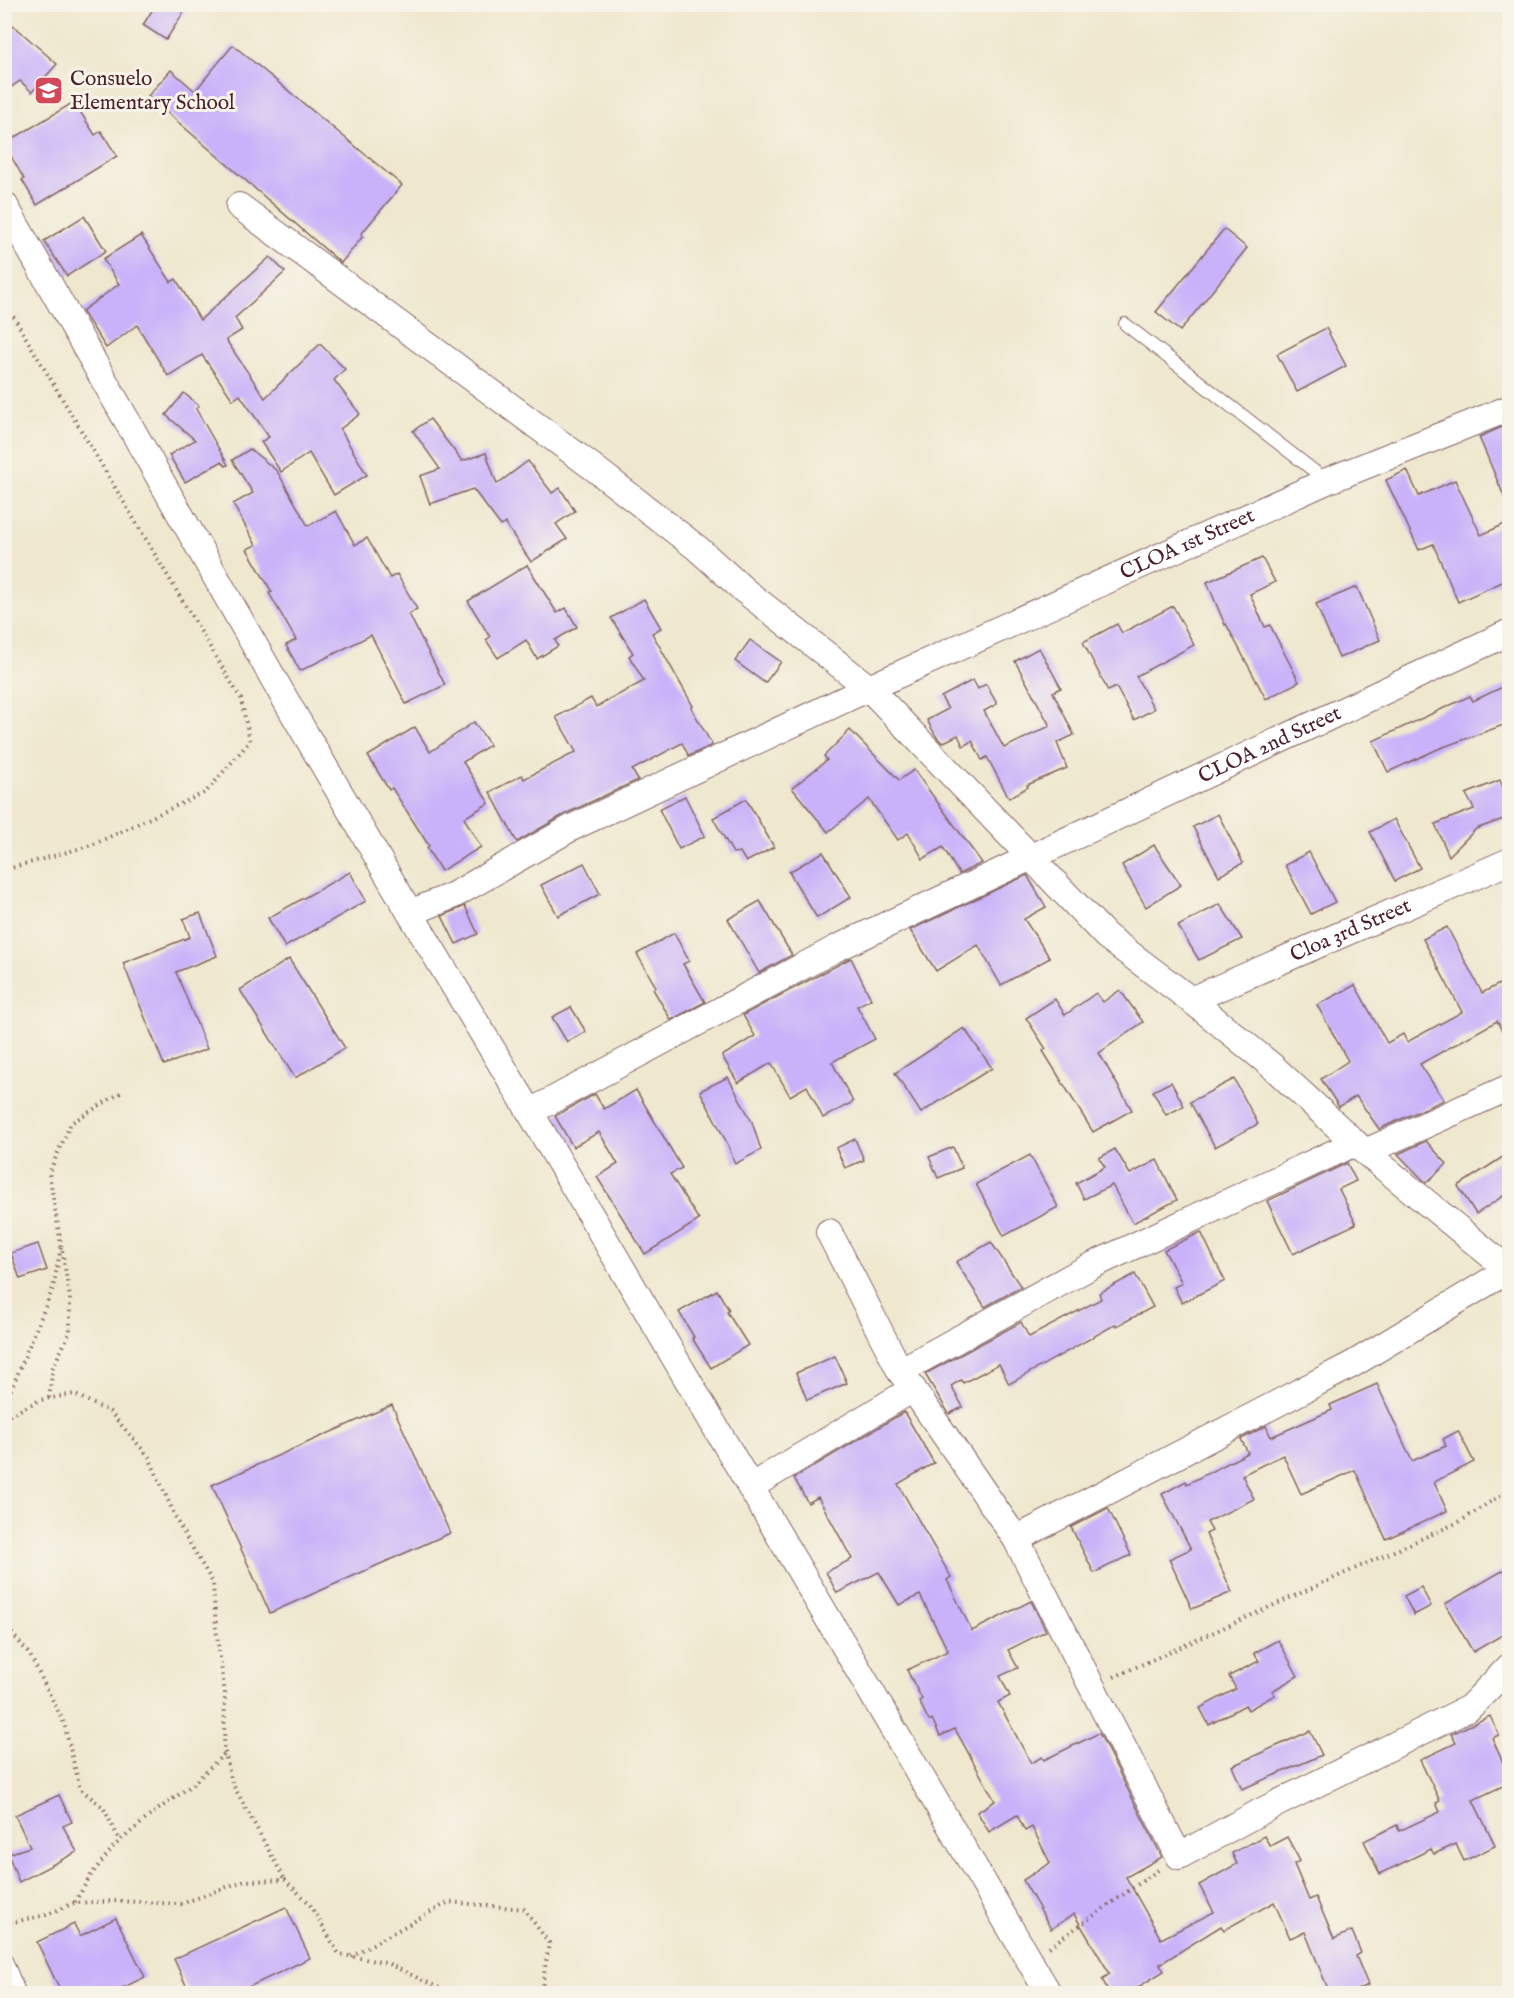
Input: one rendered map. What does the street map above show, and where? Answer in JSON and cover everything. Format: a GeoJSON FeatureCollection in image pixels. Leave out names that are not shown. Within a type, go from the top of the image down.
{"type":"FeatureCollection","features":[{"type":"Feature","properties":{"kind":"street"},"geometry":{"type":"LineString","coordinates":[[4,204],[285,699],[1048,1994]]}},
{"type":"Feature","properties":{"kind":"street"},"geometry":{"type":"LineString","coordinates":[[239,206],[594,468],[697,548],[745,591],[869,688],[1106,936],[1191,1000],[1272,1066],[1360,1147],[1509,1270],[1353,1364],[1016,1539]]}},
{"type":"Feature","properties":{"kind":"street","name":"CLOA 1st Street"},"geometry":{"type":"LineString","coordinates":[[410,913],[454,895],[572,828],[869,688],[1327,481],[1509,408]]}},
{"type":"Feature","properties":{"kind":"street","name":"CLOA 2nd Street"},"geometry":{"type":"LineString","coordinates":[[530,1112],[796,969],[1509,632]]}},
{"type":"Feature","properties":{"kind":"street","name":"Cloa 3rd Street"},"geometry":{"type":"LineString","coordinates":[[1191,1000],[1509,861]]}},
{"type":"Feature","properties":{"kind":"street"},"geometry":{"type":"LineString","coordinates":[[750,1487],[906,1380],[1091,1266],[1360,1147],[1509,1087]]}},
{"type":"Feature","properties":{"kind":"street"},"geometry":{"type":"LineString","coordinates":[[829,1232],[906,1380],[1016,1539],[1179,1856],[1260,1812],[1469,1708],[1509,1666]]}},
{"type":"Feature","properties":{"kind":"lane"},"geometry":{"type":"LineString","coordinates":[[1125,324],[1327,481]]}},
{"type":"Feature","properties":{"kind":"lane"},"geometry":{"type":"LineString","coordinates":[[4,1955],[20,1994]]}},
{"type":"Feature","properties":{"kind":"path"},"geometry":{"type":"LineString","coordinates":[[4,301],[241,699],[250,741],[206,792],[92,845],[4,870]]}},
{"type":"Feature","properties":{"kind":"path"},"geometry":{"type":"LineString","coordinates":[[49,1398],[53,1367],[70,1332],[70,1298],[49,1173],[71,1123],[122,1092]]}},
{"type":"Feature","properties":{"kind":"path"},"geometry":{"type":"LineString","coordinates":[[4,1407],[53,1288],[62,1245]]}},
{"type":"Feature","properties":{"kind":"path"},"geometry":{"type":"LineString","coordinates":[[4,1418],[40,1400],[74,1394],[110,1412],[149,1457],[178,1523],[213,1583],[216,1628],[225,1694],[225,1753],[232,1783],[285,1880],[309,1903],[339,1954],[386,1963],[452,1994]]}},
{"type":"Feature","properties":{"kind":"path"},"geometry":{"type":"LineString","coordinates":[[1092,1687],[1461,1521],[1509,1489]]}},
{"type":"Feature","properties":{"kind":"path"},"geometry":{"type":"LineString","coordinates":[[4,1624],[30,1656],[64,1723],[80,1788],[103,1807],[120,1841]]}},
{"type":"Feature","properties":{"kind":"path"},"geometry":{"type":"LineString","coordinates":[[74,1903],[91,1875],[120,1841],[192,1785],[225,1753]]}},
{"type":"Feature","properties":{"kind":"path"},"geometry":{"type":"LineString","coordinates":[[1029,1961],[1179,1856]]}},
{"type":"Feature","properties":{"kind":"path"},"geometry":{"type":"LineString","coordinates":[[4,1924],[46,1915],[74,1903],[118,1901],[181,1904],[243,1881],[285,1880]]}},
{"type":"Feature","properties":{"kind":"path"},"geometry":{"type":"LineString","coordinates":[[351,1956],[449,1902],[524,1910],[549,1943],[541,1994]]}},
{"type":"Feature","properties":{"kind":"building"},"geometry":{"type":"Polygon","coordinates":[[[156,4],[189,4],[166,40],[143,25],[156,4]]]}},
{"type":"Feature","properties":{"kind":"building"},"geometry":{"type":"Polygon","coordinates":[[[13,25],[57,64],[32,92],[20,81],[4,92],[4,35],[13,25]]]}},
{"type":"Feature","properties":{"kind":"building"},"geometry":{"type":"Polygon","coordinates":[[[233,45],[402,185],[361,234],[363,236],[341,263],[148,96],[171,70],[195,91],[233,45]]]}},
{"type":"Feature","properties":{"kind":"building"},"geometry":{"type":"Polygon","coordinates":[[[74,102],[95,135],[101,131],[117,156],[37,205],[4,144],[74,102]]]}},
{"type":"Feature","properties":{"kind":"building"},"geometry":{"type":"Polygon","coordinates":[[[84,216],[106,251],[67,276],[44,241],[84,216]]]}},
{"type":"Feature","properties":{"kind":"building"},"geometry":{"type":"Polygon","coordinates":[[[1224,229],[1247,248],[1180,331],[1156,312],[1224,229]]]}},
{"type":"Feature","properties":{"kind":"building"},"geometry":{"type":"Polygon","coordinates":[[[141,235],[171,282],[176,279],[200,320],[270,257],[285,272],[235,318],[242,330],[226,340],[265,398],[320,344],[345,369],[334,380],[360,414],[340,429],[367,475],[334,495],[309,453],[281,472],[261,442],[269,437],[240,395],[233,400],[202,355],[168,376],[137,325],[106,348],[82,311],[119,284],[103,259],[141,235]]]}},
{"type":"Feature","properties":{"kind":"building"},"geometry":{"type":"Polygon","coordinates":[[[1326,328],[1346,366],[1297,392],[1277,354],[1326,328]]]}},
{"type":"Feature","properties":{"kind":"building"},"geometry":{"type":"Polygon","coordinates":[[[184,393],[199,406],[196,409],[228,465],[221,462],[185,482],[169,455],[195,440],[166,415],[184,393]]]}},
{"type":"Feature","properties":{"kind":"building"},"geometry":{"type":"Polygon","coordinates":[[[430,419],[462,461],[486,453],[497,484],[528,461],[552,493],[560,488],[575,511],[556,524],[567,539],[531,562],[505,523],[501,526],[473,489],[430,504],[420,476],[440,469],[413,431],[430,419]]]}},
{"type":"Feature","properties":{"kind":"building"},"geometry":{"type":"Polygon","coordinates":[[[1509,424],[1509,508],[1479,437],[1509,424]]]}},
{"type":"Feature","properties":{"kind":"building"},"geometry":{"type":"Polygon","coordinates":[[[250,449],[277,471],[308,526],[336,511],[355,545],[367,538],[390,578],[397,574],[417,609],[409,614],[445,685],[406,704],[371,635],[300,671],[286,645],[296,640],[247,549],[256,545],[233,504],[253,493],[232,460],[250,449]]]}},
{"type":"Feature","properties":{"kind":"building"},"geometry":{"type":"Polygon","coordinates":[[[1407,470],[1419,496],[1455,480],[1481,535],[1509,522],[1509,579],[1458,602],[1433,544],[1419,550],[1386,480],[1407,470]]]}},
{"type":"Feature","properties":{"kind":"building"},"geometry":{"type":"Polygon","coordinates":[[[1262,558],[1275,582],[1250,594],[1265,627],[1270,625],[1299,682],[1266,699],[1225,625],[1207,582],[1262,558]]]}},
{"type":"Feature","properties":{"kind":"building"},"geometry":{"type":"Polygon","coordinates":[[[527,565],[557,613],[566,608],[577,627],[555,640],[558,646],[537,659],[526,640],[498,658],[486,640],[490,637],[468,601],[527,565]]]}},
{"type":"Feature","properties":{"kind":"building"},"geometry":{"type":"Polygon","coordinates":[[[1357,587],[1380,640],[1339,658],[1316,604],[1357,587]]]}},
{"type":"Feature","properties":{"kind":"building"},"geometry":{"type":"Polygon","coordinates":[[[644,599],[661,628],[652,633],[712,745],[689,756],[682,743],[632,770],[638,780],[565,814],[517,842],[490,792],[522,775],[524,779],[576,752],[556,717],[591,698],[596,707],[644,681],[629,656],[633,653],[611,618],[644,599]]]}},
{"type":"Feature","properties":{"kind":"building"},"geometry":{"type":"Polygon","coordinates":[[[1173,606],[1194,645],[1136,676],[1154,709],[1134,720],[1116,687],[1108,691],[1083,642],[1117,624],[1122,633],[1173,606]]]}},
{"type":"Feature","properties":{"kind":"building"},"geometry":{"type":"Polygon","coordinates":[[[750,640],[781,662],[765,683],[735,661],[750,640]]]}},
{"type":"Feature","properties":{"kind":"building"},"geometry":{"type":"Polygon","coordinates":[[[1039,648],[1061,688],[1053,692],[1074,735],[1057,743],[1067,768],[1027,785],[1028,787],[1009,798],[987,757],[982,760],[972,741],[963,746],[958,735],[942,743],[927,720],[948,709],[941,697],[973,680],[978,689],[986,684],[997,704],[984,711],[1004,748],[1050,726],[1015,661],[1039,648]]]}},
{"type":"Feature","properties":{"kind":"building"},"geometry":{"type":"Polygon","coordinates":[[[1509,684],[1509,723],[1438,749],[1388,772],[1373,741],[1470,696],[1473,701],[1509,684]]]}},
{"type":"Feature","properties":{"kind":"building"},"geometry":{"type":"Polygon","coordinates":[[[474,722],[490,745],[463,762],[489,803],[464,818],[481,847],[441,871],[427,848],[429,846],[392,788],[389,790],[368,756],[415,727],[430,752],[474,722]]]}},
{"type":"Feature","properties":{"kind":"building"},"geometry":{"type":"Polygon","coordinates":[[[850,730],[899,780],[914,770],[982,863],[959,874],[943,847],[923,859],[908,833],[898,840],[869,799],[828,832],[792,788],[827,760],[824,756],[850,730]]]}},
{"type":"Feature","properties":{"kind":"building"},"geometry":{"type":"Polygon","coordinates":[[[1500,780],[1509,802],[1509,817],[1476,829],[1449,856],[1435,824],[1474,809],[1466,794],[1500,780]]]}},
{"type":"Feature","properties":{"kind":"building"},"geometry":{"type":"Polygon","coordinates":[[[685,796],[705,836],[679,849],[659,809],[685,796]]]}},
{"type":"Feature","properties":{"kind":"building"},"geometry":{"type":"Polygon","coordinates":[[[746,799],[774,847],[746,862],[740,852],[733,853],[713,818],[746,799]]]}},
{"type":"Feature","properties":{"kind":"building"},"geometry":{"type":"Polygon","coordinates":[[[1218,814],[1243,863],[1219,876],[1193,827],[1218,814]]]}},
{"type":"Feature","properties":{"kind":"building"},"geometry":{"type":"Polygon","coordinates":[[[1394,819],[1420,868],[1395,881],[1370,832],[1394,819]]]}},
{"type":"Feature","properties":{"kind":"building"},"geometry":{"type":"Polygon","coordinates":[[[1154,845],[1181,885],[1146,907],[1122,865],[1154,845]]]}},
{"type":"Feature","properties":{"kind":"building"},"geometry":{"type":"Polygon","coordinates":[[[823,852],[851,897],[817,918],[789,872],[823,852]]]}},
{"type":"Feature","properties":{"kind":"building"},"geometry":{"type":"Polygon","coordinates":[[[1309,852],[1335,902],[1311,914],[1285,865],[1309,852]]]}},
{"type":"Feature","properties":{"kind":"building"},"geometry":{"type":"Polygon","coordinates":[[[584,863],[600,894],[558,916],[541,885],[584,863]]]}},
{"type":"Feature","properties":{"kind":"building"},"geometry":{"type":"Polygon","coordinates":[[[350,872],[366,901],[285,947],[268,918],[350,872]]]}},
{"type":"Feature","properties":{"kind":"building"},"geometry":{"type":"Polygon","coordinates":[[[1027,875],[1046,907],[1024,919],[1050,958],[1001,985],[978,945],[936,971],[910,930],[1027,875]]]}},
{"type":"Feature","properties":{"kind":"building"},"geometry":{"type":"Polygon","coordinates":[[[760,901],[792,955],[759,973],[728,919],[760,901]]]}},
{"type":"Feature","properties":{"kind":"building"},"geometry":{"type":"Polygon","coordinates":[[[1220,904],[1242,939],[1199,960],[1178,926],[1220,904]]]}},
{"type":"Feature","properties":{"kind":"building"},"geometry":{"type":"Polygon","coordinates":[[[465,906],[478,934],[456,944],[442,916],[465,906]]]}},
{"type":"Feature","properties":{"kind":"building"},"geometry":{"type":"Polygon","coordinates":[[[200,913],[217,956],[176,972],[207,1049],[164,1065],[123,963],[190,937],[183,919],[200,913]]]}},
{"type":"Feature","properties":{"kind":"building"},"geometry":{"type":"Polygon","coordinates":[[[1447,927],[1482,993],[1509,979],[1509,1044],[1497,1021],[1420,1064],[1444,1100],[1379,1129],[1356,1096],[1339,1107],[1321,1079],[1348,1061],[1317,1005],[1355,985],[1387,1043],[1403,1034],[1407,1042],[1462,1012],[1423,939],[1447,927]]]}},
{"type":"Feature","properties":{"kind":"building"},"geometry":{"type":"Polygon","coordinates":[[[674,933],[689,961],[683,964],[705,1002],[671,1020],[653,989],[656,987],[637,954],[674,933]]]}},
{"type":"Feature","properties":{"kind":"building"},"geometry":{"type":"Polygon","coordinates":[[[851,958],[871,999],[857,1006],[875,1039],[832,1062],[853,1102],[823,1118],[807,1086],[790,1096],[771,1063],[738,1083],[722,1056],[755,1036],[743,1015],[851,958]]]}},
{"type":"Feature","properties":{"kind":"building"},"geometry":{"type":"Polygon","coordinates":[[[289,959],[345,1048],[295,1078],[240,990],[289,959]]]}},
{"type":"Feature","properties":{"kind":"building"},"geometry":{"type":"Polygon","coordinates":[[[1120,990],[1143,1022],[1099,1053],[1132,1110],[1093,1132],[1043,1051],[1046,1049],[1026,1018],[1055,999],[1065,1015],[1096,993],[1103,1002],[1120,990]]]}},
{"type":"Feature","properties":{"kind":"building"},"geometry":{"type":"Polygon","coordinates":[[[571,1007],[586,1032],[567,1042],[552,1017],[571,1007]]]}},
{"type":"Feature","properties":{"kind":"building"},"geometry":{"type":"Polygon","coordinates":[[[964,1028],[992,1068],[921,1113],[895,1073],[964,1028]]]}},
{"type":"Feature","properties":{"kind":"building"},"geometry":{"type":"Polygon","coordinates":[[[728,1077],[752,1122],[761,1150],[735,1164],[728,1145],[700,1091],[728,1077]]]}},
{"type":"Feature","properties":{"kind":"building"},"geometry":{"type":"Polygon","coordinates":[[[1234,1079],[1258,1124],[1215,1147],[1190,1102],[1234,1079]]]}},
{"type":"Feature","properties":{"kind":"building"},"geometry":{"type":"Polygon","coordinates":[[[1171,1082],[1184,1106],[1166,1115],[1153,1091],[1171,1082]]]}},
{"type":"Feature","properties":{"kind":"building"},"geometry":{"type":"Polygon","coordinates":[[[636,1090],[682,1168],[670,1174],[699,1220],[645,1254],[597,1177],[618,1164],[599,1132],[573,1147],[555,1116],[595,1094],[604,1109],[636,1090]]]}},
{"type":"Feature","properties":{"kind":"building"},"geometry":{"type":"Polygon","coordinates":[[[855,1139],[864,1160],[845,1168],[836,1148],[855,1139]]]}},
{"type":"Feature","properties":{"kind":"building"},"geometry":{"type":"Polygon","coordinates":[[[1426,1141],[1447,1164],[1426,1183],[1398,1154],[1426,1141]]]}},
{"type":"Feature","properties":{"kind":"building"},"geometry":{"type":"Polygon","coordinates":[[[953,1147],[962,1168],[938,1178],[929,1157],[953,1147]]]}},
{"type":"Feature","properties":{"kind":"building"},"geometry":{"type":"Polygon","coordinates":[[[1115,1149],[1130,1174],[1157,1160],[1177,1200],[1133,1223],[1112,1185],[1084,1199],[1076,1183],[1105,1167],[1099,1158],[1115,1149]]]}},
{"type":"Feature","properties":{"kind":"building"},"geometry":{"type":"Polygon","coordinates":[[[1509,1153],[1509,1192],[1476,1214],[1458,1186],[1509,1153]]]}},
{"type":"Feature","properties":{"kind":"building"},"geometry":{"type":"Polygon","coordinates":[[[1030,1155],[1058,1207],[1004,1236],[976,1184],[1030,1155]]]}},
{"type":"Feature","properties":{"kind":"building"},"geometry":{"type":"Polygon","coordinates":[[[1347,1163],[1356,1181],[1339,1189],[1356,1224],[1293,1254],[1267,1201],[1347,1163]]]}},
{"type":"Feature","properties":{"kind":"building"},"geometry":{"type":"Polygon","coordinates":[[[1201,1232],[1225,1281],[1182,1303],[1174,1287],[1182,1283],[1164,1250],[1201,1232]]]}},
{"type":"Feature","properties":{"kind":"building"},"geometry":{"type":"Polygon","coordinates":[[[991,1242],[1021,1287],[985,1307],[956,1262],[991,1242]]]}},
{"type":"Feature","properties":{"kind":"building"},"geometry":{"type":"Polygon","coordinates":[[[38,1244],[47,1270],[20,1279],[11,1253],[38,1244]]]}},
{"type":"Feature","properties":{"kind":"building"},"geometry":{"type":"Polygon","coordinates":[[[1135,1274],[1153,1307],[1117,1326],[1116,1324],[1009,1384],[999,1364],[963,1383],[961,1380],[951,1386],[963,1407],[949,1414],[925,1374],[1021,1322],[1029,1337],[1101,1299],[1099,1293],[1135,1274]]]}},
{"type":"Feature","properties":{"kind":"building"},"geometry":{"type":"Polygon","coordinates":[[[717,1290],[729,1310],[727,1312],[748,1345],[711,1368],[679,1312],[717,1290]]]}},
{"type":"Feature","properties":{"kind":"building"},"geometry":{"type":"Polygon","coordinates":[[[835,1356],[847,1383],[807,1400],[796,1373],[835,1356]]]}},
{"type":"Feature","properties":{"kind":"building"},"geometry":{"type":"Polygon","coordinates":[[[1377,1384],[1412,1461],[1446,1446],[1443,1439],[1458,1431],[1474,1462],[1434,1482],[1447,1511],[1386,1539],[1355,1470],[1301,1494],[1283,1455],[1242,1475],[1254,1499],[1207,1522],[1212,1531],[1206,1534],[1232,1592],[1192,1609],[1169,1559],[1191,1549],[1162,1494],[1248,1453],[1241,1439],[1266,1426],[1271,1437],[1332,1410],[1330,1405],[1377,1384]]]}},
{"type":"Feature","properties":{"kind":"building"},"geometry":{"type":"Polygon","coordinates":[[[392,1405],[450,1533],[270,1613],[212,1485],[392,1405]]]}},
{"type":"Feature","properties":{"kind":"building"},"geometry":{"type":"Polygon","coordinates":[[[904,1412],[934,1463],[898,1484],[951,1577],[947,1580],[972,1631],[1031,1601],[1046,1631],[1008,1650],[1018,1668],[1000,1676],[1010,1696],[998,1702],[1031,1763],[1042,1757],[1044,1760],[1099,1733],[1162,1857],[1126,1877],[1161,1939],[1214,1912],[1199,1885],[1237,1864],[1232,1853],[1264,1836],[1270,1846],[1287,1837],[1300,1861],[1294,1864],[1309,1900],[1316,1897],[1334,1939],[1352,1931],[1361,1953],[1356,1956],[1368,1985],[1347,1994],[1330,1994],[1305,1932],[1290,1938],[1274,1902],[1224,1930],[1221,1926],[1160,1964],[1164,1971],[1127,1994],[1110,1994],[1102,1979],[1110,1974],[1074,1914],[1051,1929],[1023,1880],[1050,1863],[1032,1827],[1025,1831],[1017,1815],[989,1832],[977,1812],[995,1801],[955,1729],[940,1736],[932,1719],[929,1721],[919,1701],[922,1699],[907,1670],[948,1651],[920,1595],[899,1605],[879,1572],[837,1593],[826,1572],[852,1559],[818,1497],[808,1503],[794,1478],[904,1412]]]}},
{"type":"Feature","properties":{"kind":"building"},"geometry":{"type":"Polygon","coordinates":[[[1108,1508],[1131,1555],[1094,1573],[1071,1527],[1108,1508]]]}},
{"type":"Feature","properties":{"kind":"building"},"geometry":{"type":"Polygon","coordinates":[[[1509,1567],[1509,1631],[1473,1652],[1445,1604],[1509,1567]]]}},
{"type":"Feature","properties":{"kind":"building"},"geometry":{"type":"Polygon","coordinates":[[[1421,1587],[1431,1606],[1414,1615],[1404,1596],[1421,1587]]]}},
{"type":"Feature","properties":{"kind":"building"},"geometry":{"type":"Polygon","coordinates":[[[1278,1640],[1298,1676],[1272,1691],[1275,1695],[1248,1710],[1245,1705],[1209,1725],[1200,1708],[1236,1689],[1229,1676],[1259,1661],[1254,1653],[1278,1640]]]}},
{"type":"Feature","properties":{"kind":"building"},"geometry":{"type":"Polygon","coordinates":[[[1490,1716],[1499,1735],[1492,1738],[1509,1776],[1509,1783],[1473,1800],[1495,1846],[1464,1861],[1456,1844],[1434,1854],[1431,1849],[1380,1874],[1364,1841],[1397,1825],[1399,1831],[1440,1812],[1436,1803],[1440,1801],[1420,1760],[1456,1743],[1451,1734],[1490,1716]]]}},
{"type":"Feature","properties":{"kind":"building"},"geometry":{"type":"Polygon","coordinates":[[[1310,1731],[1322,1755],[1242,1789],[1232,1766],[1310,1731]]]}},
{"type":"Feature","properties":{"kind":"building"},"geometry":{"type":"Polygon","coordinates":[[[59,1795],[72,1822],[63,1826],[77,1852],[19,1882],[8,1854],[30,1847],[15,1815],[59,1795]]]}},
{"type":"Feature","properties":{"kind":"building"},"geometry":{"type":"Polygon","coordinates":[[[286,1907],[310,1958],[234,1994],[190,1994],[174,1959],[286,1907]]]}},
{"type":"Feature","properties":{"kind":"building"},"geometry":{"type":"Polygon","coordinates":[[[116,1918],[145,1977],[110,1994],[62,1994],[37,1942],[74,1924],[80,1936],[116,1918]]]}},
{"type":"Feature","properties":{"kind":"place","name":"Consuelo Elementary School"},"geometry":{"type":"Point","coordinates":[49,91]}}]}
